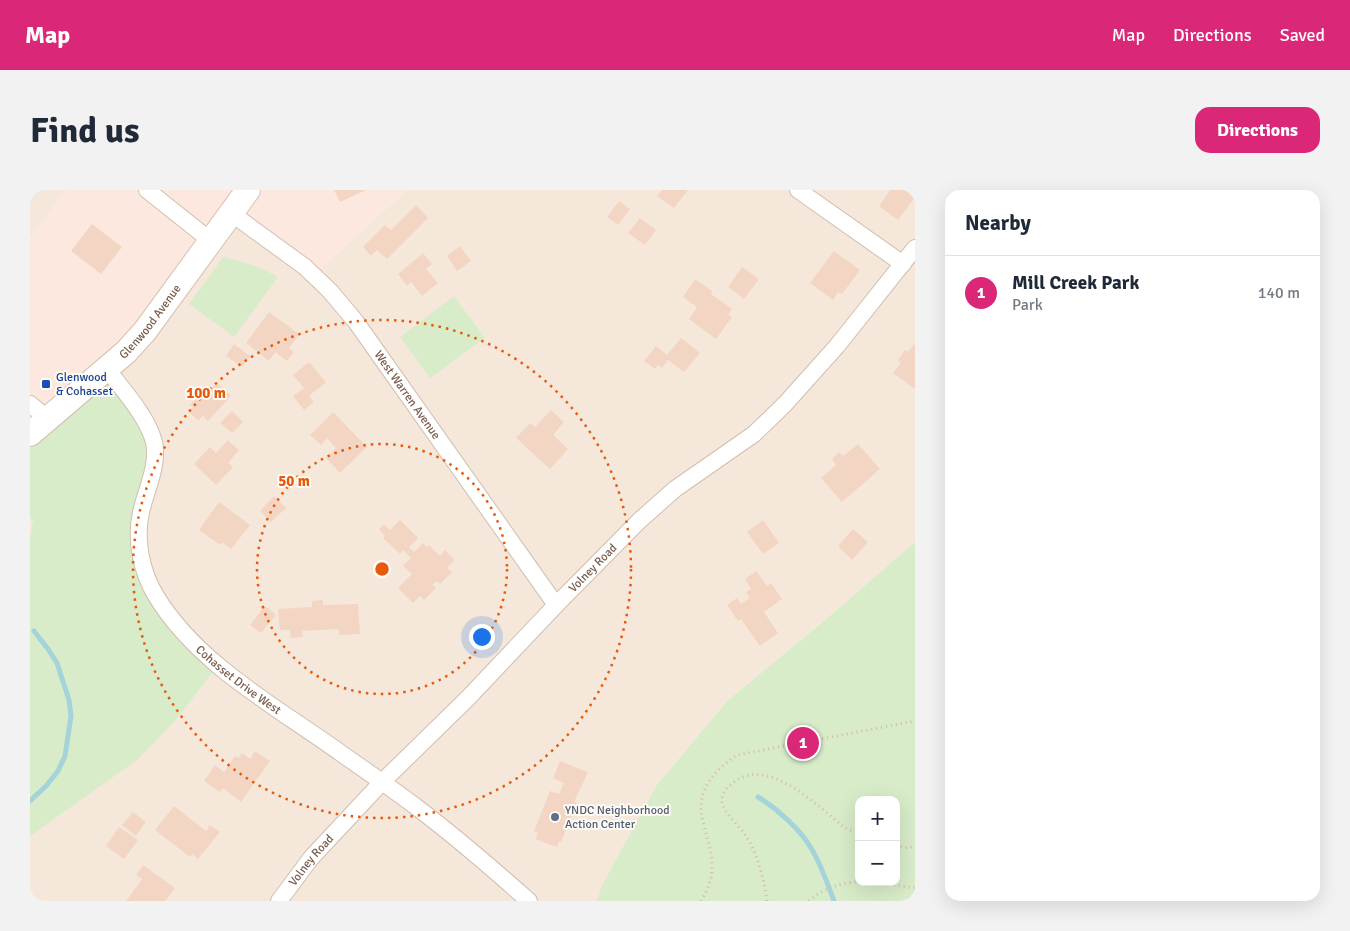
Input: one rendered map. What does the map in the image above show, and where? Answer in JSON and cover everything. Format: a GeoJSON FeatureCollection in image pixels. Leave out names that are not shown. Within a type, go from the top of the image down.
{"type":"FeatureCollection","features":[{"type":"Feature","properties":{"kind":"main road","name":"Glenwood Avenue"},"geometry":{"type":"LineString","coordinates":[[36,419],[107,369],[126,352],[145,330],[248,190]]}},
{"type":"Feature","properties":{"kind":"street"},"geometry":{"type":"LineString","coordinates":[[147,190],[211,241]]}},
{"type":"Feature","properties":{"kind":"street"},"geometry":{"type":"LineString","coordinates":[[798,190],[903,264]]}},
{"type":"Feature","properties":{"kind":"street","name":"West Warren Avenue"},"geometry":{"type":"LineString","coordinates":[[231,213],[305,267],[330,290],[356,322],[556,605]]}},
{"type":"Feature","properties":{"kind":"street","name":"Volney Road"},"geometry":{"type":"LineString","coordinates":[[278,901],[311,858],[382,782],[468,698],[639,521],[673,491],[754,434],[776,413],[828,356],[915,248]]}},
{"type":"Feature","properties":{"kind":"street","name":"Cohasset Drive West"},"geometry":{"type":"LineString","coordinates":[[107,369],[140,414],[154,442],[154,465],[141,512],[138,535],[140,555],[145,574],[160,603],[171,619],[191,642],[218,665],[255,694],[382,782],[452,835],[529,901]]}},
{"type":"Feature","properties":{"kind":"path"},"geometry":{"type":"LineString","coordinates":[[701,901],[707,890],[712,868],[711,853],[702,817],[702,798],[705,788],[720,767],[737,755],[915,721]]}},
{"type":"Feature","properties":{"kind":"path"},"geometry":{"type":"LineString","coordinates":[[767,901],[760,867],[751,845],[738,824],[726,810],[722,801],[723,794],[733,782],[748,775],[756,774],[776,779],[802,793],[844,827],[855,831]]}},
{"type":"Feature","properties":{"kind":"path"},"geometry":{"type":"LineString","coordinates":[[900,847],[908,848],[915,846]]}},
{"type":"Feature","properties":{"kind":"path"},"geometry":{"type":"LineString","coordinates":[[809,901],[837,885],[855,882]]}},
{"type":"Feature","properties":{"kind":"path"},"geometry":{"type":"LineString","coordinates":[[900,886],[915,888]]}},
{"type":"Feature","properties":{"kind":"shaded area"},"geometry":{"type":"Polygon","coordinates":[[[30,190],[66,190],[30,239],[30,190]]]}},
{"type":"Feature","properties":{"kind":"shaded area"},"geometry":{"type":"Polygon","coordinates":[[[66,190],[407,190],[313,275],[231,213],[145,331],[30,434],[30,239],[66,190]]]}},
{"type":"Feature","properties":{"kind":"shaded area"},"geometry":{"type":"Polygon","coordinates":[[[407,190],[915,190],[915,542],[818,626],[728,700],[656,786],[601,887],[597,901],[30,901],[30,434],[231,213],[313,275],[407,190]]]}},
{"type":"Feature","properties":{"kind":"green space"},"geometry":{"type":"Polygon","coordinates":[[[223,257],[238,260],[278,277],[234,337],[189,304],[223,257]]]}},
{"type":"Feature","properties":{"kind":"green space"},"geometry":{"type":"Polygon","coordinates":[[[454,296],[485,338],[430,378],[400,337],[454,296]]]}},
{"type":"Feature","properties":{"kind":"green space"},"geometry":{"type":"Polygon","coordinates":[[[107,369],[154,442],[141,512],[145,574],[218,665],[175,721],[137,760],[30,836],[30,538],[33,521],[30,517],[30,434],[107,369]]]}},
{"type":"Feature","properties":{"kind":"green space"},"geometry":{"type":"Polygon","coordinates":[[[915,542],[915,901],[597,901],[601,887],[656,786],[728,700],[818,626],[915,542]]]}},
{"type":"Feature","properties":{"kind":"building"},"geometry":{"type":"Polygon","coordinates":[[[334,190],[366,190],[340,202],[334,190]]]}},
{"type":"Feature","properties":{"kind":"building"},"geometry":{"type":"Polygon","coordinates":[[[662,190],[688,190],[674,208],[657,196],[662,190]]]}},
{"type":"Feature","properties":{"kind":"building"},"geometry":{"type":"Polygon","coordinates":[[[890,190],[915,190],[915,197],[898,220],[879,206],[890,190]]]}},
{"type":"Feature","properties":{"kind":"building"},"geometry":{"type":"Polygon","coordinates":[[[619,201],[630,209],[618,225],[607,217],[619,201]]]}},
{"type":"Feature","properties":{"kind":"building"},"geometry":{"type":"Polygon","coordinates":[[[416,205],[428,218],[387,259],[377,250],[371,256],[363,247],[385,225],[391,230],[416,205]]]}},
{"type":"Feature","properties":{"kind":"building"},"geometry":{"type":"Polygon","coordinates":[[[640,218],[656,230],[645,245],[628,233],[640,218]]]}},
{"type":"Feature","properties":{"kind":"building"},"geometry":{"type":"Polygon","coordinates":[[[92,224],[122,247],[101,274],[71,251],[92,224]]]}},
{"type":"Feature","properties":{"kind":"building"},"geometry":{"type":"Polygon","coordinates":[[[460,246],[471,261],[457,271],[447,256],[460,246]]]}},
{"type":"Feature","properties":{"kind":"building"},"geometry":{"type":"Polygon","coordinates":[[[834,251],[860,270],[842,294],[838,292],[833,300],[810,283],[834,251]]]}},
{"type":"Feature","properties":{"kind":"building"},"geometry":{"type":"Polygon","coordinates":[[[423,253],[432,264],[426,269],[438,283],[422,296],[411,282],[407,286],[398,274],[423,253]]]}},
{"type":"Feature","properties":{"kind":"building"},"geometry":{"type":"Polygon","coordinates":[[[742,267],[759,279],[744,299],[728,287],[742,267]]]}},
{"type":"Feature","properties":{"kind":"building"},"geometry":{"type":"Polygon","coordinates":[[[695,279],[712,291],[711,294],[732,309],[728,315],[732,317],[716,339],[689,319],[697,307],[683,297],[695,279]]]}},
{"type":"Feature","properties":{"kind":"building"},"geometry":{"type":"Polygon","coordinates":[[[269,312],[299,334],[289,348],[294,352],[287,361],[275,352],[269,361],[246,343],[269,312]]]}},
{"type":"Feature","properties":{"kind":"building"},"geometry":{"type":"Polygon","coordinates":[[[681,338],[700,353],[684,372],[668,360],[662,368],[658,365],[655,369],[644,361],[656,346],[667,355],[681,338]]]}},
{"type":"Feature","properties":{"kind":"building"},"geometry":{"type":"Polygon","coordinates":[[[915,343],[915,389],[893,373],[901,363],[898,360],[905,350],[908,352],[915,343]]]}},
{"type":"Feature","properties":{"kind":"building"},"geometry":{"type":"Polygon","coordinates":[[[234,344],[250,356],[242,367],[226,356],[234,344]]]}},
{"type":"Feature","properties":{"kind":"building"},"geometry":{"type":"Polygon","coordinates":[[[309,362],[326,382],[309,396],[314,402],[304,410],[293,396],[304,388],[293,375],[309,362]]]}},
{"type":"Feature","properties":{"kind":"building"},"geometry":{"type":"Polygon","coordinates":[[[217,383],[231,396],[208,421],[203,416],[198,420],[189,412],[193,407],[190,405],[206,389],[208,392],[217,383]]]}},
{"type":"Feature","properties":{"kind":"building"},"geometry":{"type":"Polygon","coordinates":[[[551,410],[564,422],[553,435],[568,449],[550,469],[516,438],[530,423],[535,427],[551,410]]]}},
{"type":"Feature","properties":{"kind":"building"},"geometry":{"type":"Polygon","coordinates":[[[232,411],[243,422],[232,433],[220,423],[232,411]]]}},
{"type":"Feature","properties":{"kind":"building"},"geometry":{"type":"Polygon","coordinates":[[[333,412],[367,447],[340,473],[326,458],[336,448],[327,438],[321,445],[310,435],[333,412]]]}},
{"type":"Feature","properties":{"kind":"building"},"geometry":{"type":"Polygon","coordinates":[[[228,440],[239,450],[228,463],[233,467],[216,485],[194,464],[210,447],[216,453],[228,440]]]}},
{"type":"Feature","properties":{"kind":"building"},"geometry":{"type":"Polygon","coordinates":[[[858,444],[880,469],[842,502],[821,478],[836,465],[832,459],[839,452],[843,456],[858,444]]]}},
{"type":"Feature","properties":{"kind":"building"},"geometry":{"type":"Polygon","coordinates":[[[274,496],[286,508],[271,522],[260,511],[274,496]]]}},
{"type":"Feature","properties":{"kind":"building"},"geometry":{"type":"Polygon","coordinates":[[[219,502],[250,525],[231,549],[222,542],[220,545],[199,530],[219,502]]]}},
{"type":"Feature","properties":{"kind":"building"},"geometry":{"type":"Polygon","coordinates":[[[400,520],[418,538],[409,547],[414,552],[423,543],[427,547],[429,545],[440,556],[445,550],[455,560],[447,568],[452,572],[440,584],[437,581],[432,585],[436,588],[424,600],[420,596],[413,603],[398,588],[412,574],[403,566],[411,558],[403,550],[400,554],[383,538],[385,536],[379,529],[384,524],[390,530],[400,520]]]}},
{"type":"Feature","properties":{"kind":"building"},"geometry":{"type":"Polygon","coordinates":[[[763,520],[779,543],[763,554],[747,532],[763,520]]]}},
{"type":"Feature","properties":{"kind":"building"},"geometry":{"type":"Polygon","coordinates":[[[853,529],[868,542],[852,560],[838,546],[853,529]]]}},
{"type":"Feature","properties":{"kind":"building"},"geometry":{"type":"Polygon","coordinates":[[[756,571],[767,586],[771,583],[782,599],[764,612],[778,633],[760,646],[741,619],[738,621],[727,605],[737,598],[741,604],[750,598],[746,592],[751,589],[745,579],[756,571]]]}},
{"type":"Feature","properties":{"kind":"building"},"geometry":{"type":"Polygon","coordinates":[[[323,600],[323,605],[358,604],[360,634],[339,635],[339,629],[302,631],[303,637],[291,638],[290,630],[280,630],[278,609],[312,607],[312,601],[323,600]]]}},
{"type":"Feature","properties":{"kind":"building"},"geometry":{"type":"Polygon","coordinates":[[[265,606],[276,615],[261,633],[250,625],[265,606]]]}},
{"type":"Feature","properties":{"kind":"building"},"geometry":{"type":"Polygon","coordinates":[[[255,751],[270,761],[241,802],[223,788],[220,792],[204,781],[215,765],[224,772],[235,756],[239,758],[242,753],[250,759],[255,751]]]}},
{"type":"Feature","properties":{"kind":"building","name":"YNDC Neighborhood Action Center"},"geometry":{"type":"Polygon","coordinates":[[[560,761],[588,772],[574,802],[577,803],[561,842],[559,841],[557,847],[535,839],[538,833],[534,831],[550,791],[559,794],[564,783],[553,778],[560,761]]]}},
{"type":"Feature","properties":{"kind":"building"},"geometry":{"type":"Polygon","coordinates":[[[174,806],[206,831],[210,825],[220,832],[198,859],[192,854],[190,857],[155,830],[174,806]]]}},
{"type":"Feature","properties":{"kind":"building"},"geometry":{"type":"Polygon","coordinates":[[[133,812],[146,822],[136,836],[122,825],[133,812]]]}},
{"type":"Feature","properties":{"kind":"building"},"geometry":{"type":"Polygon","coordinates":[[[119,827],[138,840],[124,859],[106,846],[119,827]]]}},
{"type":"Feature","properties":{"kind":"building"},"geometry":{"type":"Polygon","coordinates":[[[143,865],[175,888],[165,901],[126,901],[142,879],[136,875],[143,865]]]}},
{"type":"Feature","properties":{"kind":"waterway"},"geometry":{"type":"LineString","coordinates":[[30,801],[58,771],[65,756],[71,716],[69,700],[57,663],[34,631]]}},
{"type":"Feature","properties":{"kind":"waterway"},"geometry":{"type":"LineString","coordinates":[[758,797],[788,820],[807,841],[824,874],[834,901]]}},
{"type":"Feature","properties":{"kind":"place","name":"Glenwood & Cohasset"},"geometry":{"type":"Point","coordinates":[46,384]}},
{"type":"Feature","properties":{"kind":"place","name":"Mill Creek Park"},"geometry":{"type":"Point","coordinates":[803,743]}},
{"type":"Feature","properties":{"kind":"place","name":"YNDC Neighborhood Action Center"},"geometry":{"type":"Point","coordinates":[555,817]}}]}
